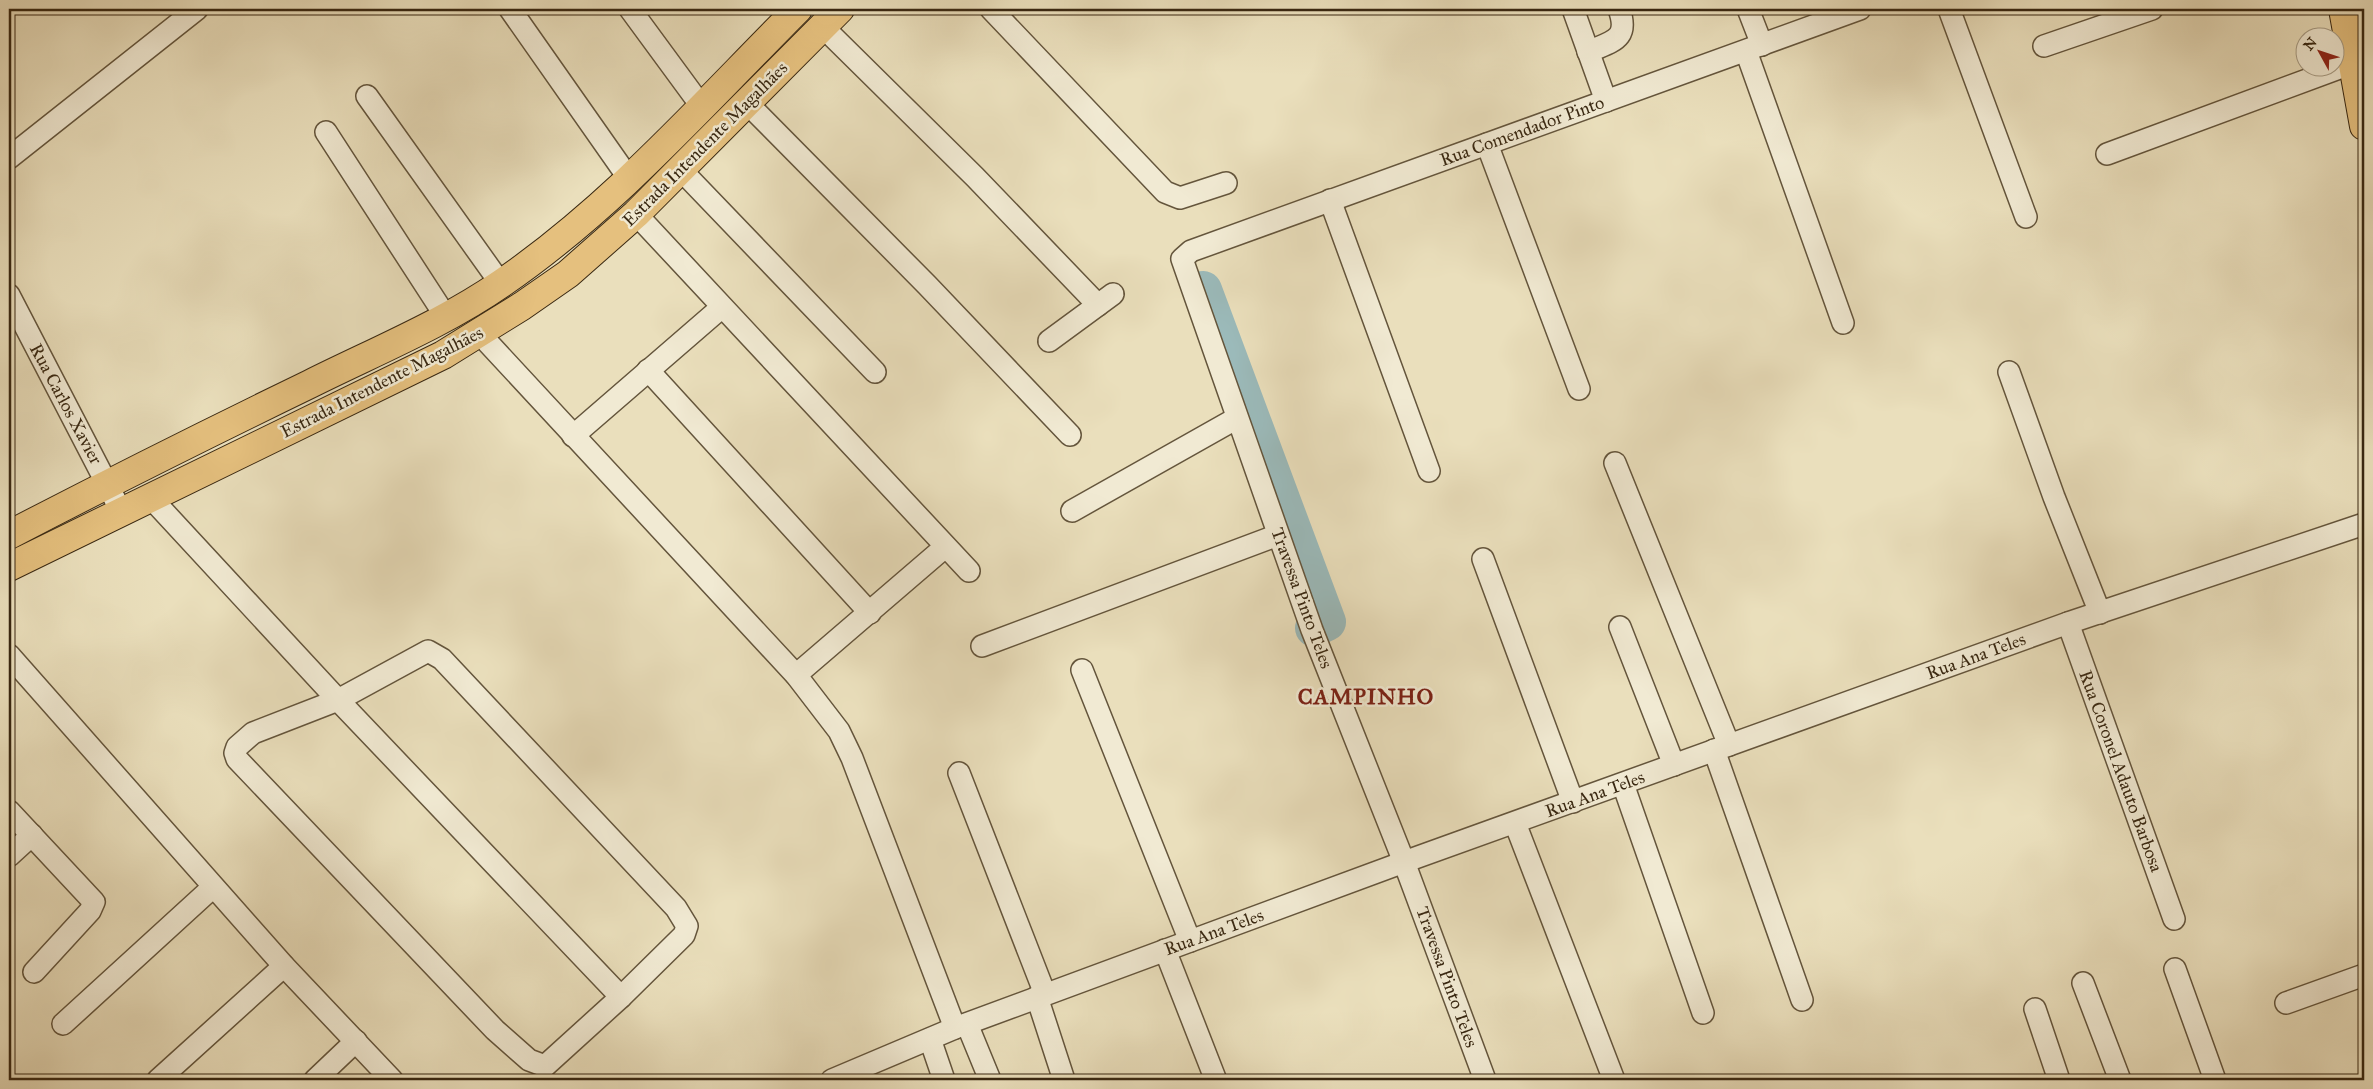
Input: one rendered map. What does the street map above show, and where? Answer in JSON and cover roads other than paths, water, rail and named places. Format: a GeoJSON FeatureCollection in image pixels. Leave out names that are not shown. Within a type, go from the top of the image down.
{"type":"FeatureCollection","features":[{"type":"Feature","properties":{"kind":"main road","name":"Estrada Intendente Magalhães"},"geometry":{"type":"LineString","coordinates":[[9,535],[107,484],[446,317],[501,284],[558,241],[630,180],[798,9]]}},
{"type":"Feature","properties":{"kind":"main road"},"geometry":{"type":"LineString","coordinates":[[2343,9],[2364,126]]}},
{"type":"Feature","properties":{"kind":"main road","name":"Estrada Intendente Magalhães"},"geometry":{"type":"LineString","coordinates":[[9,567],[413,370],[480,333],[568,274],[636,214],[831,18]]}},
{"type":"Feature","properties":{"kind":"street"},"geometry":{"type":"LineString","coordinates":[[9,158],[197,9]]}},
{"type":"Feature","properties":{"kind":"street"},"geometry":{"type":"LineString","coordinates":[[510,9],[630,180]]}},
{"type":"Feature","properties":{"kind":"street"},"geometry":{"type":"LineString","coordinates":[[630,9],[702,107]]}},
{"type":"Feature","properties":{"kind":"street"},"geometry":{"type":"LineString","coordinates":[[991,9],[1165,192],[1180,198],[1226,183]]}},
{"type":"Feature","properties":{"kind":"street"},"geometry":{"type":"LineString","coordinates":[[1573,9],[1606,101]]}},
{"type":"Feature","properties":{"kind":"street"},"geometry":{"type":"LineString","coordinates":[[1588,52],[1616,40],[1622,34],[1620,9]]}},
{"type":"Feature","properties":{"kind":"street"},"geometry":{"type":"LineString","coordinates":[[1748,9],[1754,48],[1843,322]]}},
{"type":"Feature","properties":{"kind":"street"},"geometry":{"type":"LineString","coordinates":[[1950,9],[2026,217]]}},
{"type":"Feature","properties":{"kind":"street"},"geometry":{"type":"LineString","coordinates":[[2044,46],[2152,9]]}},
{"type":"Feature","properties":{"kind":"street"},"geometry":{"type":"LineString","coordinates":[[2362,9],[2364,19]]}},
{"type":"Feature","properties":{"kind":"street","name":"Rua Comendador Pinto"},"geometry":{"type":"LineString","coordinates":[[1184,254],[1754,48],[1846,11]]}},
{"type":"Feature","properties":{"kind":"street"},"geometry":{"type":"LineString","coordinates":[[831,18],[975,177],[1105,300],[1049,341]]}},
{"type":"Feature","properties":{"kind":"street"},"geometry":{"type":"LineString","coordinates":[[2107,154],[2353,63]]}},
{"type":"Feature","properties":{"kind":"street"},"geometry":{"type":"LineString","coordinates":[[367,96],[501,284]]}},
{"type":"Feature","properties":{"kind":"street"},"geometry":{"type":"LineString","coordinates":[[747,104],[927,285],[1070,435]]}},
{"type":"Feature","properties":{"kind":"street"},"geometry":{"type":"LineString","coordinates":[[326,132],[446,317]]}},
{"type":"Feature","properties":{"kind":"street"},"geometry":{"type":"LineString","coordinates":[[1487,144],[1579,389]]}},
{"type":"Feature","properties":{"kind":"street"},"geometry":{"type":"LineString","coordinates":[[681,170],[875,372]]}},
{"type":"Feature","properties":{"kind":"street"},"geometry":{"type":"LineString","coordinates":[[1330,200],[1430,471]]}},
{"type":"Feature","properties":{"kind":"street"},"geometry":{"type":"LineString","coordinates":[[636,214],[887,481],[945,547],[970,571]]}},
{"type":"Feature","properties":{"kind":"street","name":"Travessa Pinto Teles"},"geometry":{"type":"LineString","coordinates":[[1184,254],[1181,261],[1312,630],[1404,862],[1485,1080]]}},
{"type":"Feature","properties":{"kind":"street","name":"Rua Carlos Xavier"},"geometry":{"type":"LineString","coordinates":[[9,295],[122,512]]}},
{"type":"Feature","properties":{"kind":"street"},"geometry":{"type":"LineString","coordinates":[[573,436],[722,307]]}},
{"type":"Feature","properties":{"kind":"street"},"geometry":{"type":"LineString","coordinates":[[480,333],[573,436],[796,675],[839,730],[961,1026],[990,1080]]}},
{"type":"Feature","properties":{"kind":"street"},"geometry":{"type":"LineString","coordinates":[[648,370],[870,613]]}},
{"type":"Feature","properties":{"kind":"street"},"geometry":{"type":"LineString","coordinates":[[2009,372],[2054,497],[2100,613]]}},
{"type":"Feature","properties":{"kind":"street"},"geometry":{"type":"LineString","coordinates":[[1072,511],[1237,418]]}},
{"type":"Feature","properties":{"kind":"street"},"geometry":{"type":"LineString","coordinates":[[1615,463],[1721,747],[1802,1000]]}},
{"type":"Feature","properties":{"kind":"street"},"geometry":{"type":"LineString","coordinates":[[151,498],[338,700],[621,997]]}},
{"type":"Feature","properties":{"kind":"street","name":"Rua Ana Teles"},"geometry":{"type":"LineString","coordinates":[[832,1080],[961,1026],[1404,862],[2068,623],[2364,524]]}},
{"type":"Feature","properties":{"kind":"street"},"geometry":{"type":"LineString","coordinates":[[982,646],[1278,535]]}},
{"type":"Feature","properties":{"kind":"street"},"geometry":{"type":"LineString","coordinates":[[796,675],[945,547]]}},
{"type":"Feature","properties":{"kind":"street"},"geometry":{"type":"LineString","coordinates":[[1483,559],[1573,802]]}},
{"type":"Feature","properties":{"kind":"street","name":"Rua Coronel Adauto Barbosa"},"geometry":{"type":"LineString","coordinates":[[2068,623],[2174,919]]}},
{"type":"Feature","properties":{"kind":"street"},"geometry":{"type":"LineString","coordinates":[[1620,627],[1674,765]]}},
{"type":"Feature","properties":{"kind":"street"},"geometry":{"type":"LineString","coordinates":[[422,652],[432,652],[442,659],[676,908],[685,920],[687,926],[684,935],[549,1064],[539,1065],[529,1060],[495,1030],[236,759],[237,747],[253,733],[338,700],[422,652]]}},
{"type":"Feature","properties":{"kind":"street"},"geometry":{"type":"LineString","coordinates":[[9,655],[284,966],[392,1080]]}},
{"type":"Feature","properties":{"kind":"street"},"geometry":{"type":"LineString","coordinates":[[1082,670],[1190,941]]}},
{"type":"Feature","properties":{"kind":"street"},"geometry":{"type":"LineString","coordinates":[[959,773],[1041,996],[1064,1080]]}},
{"type":"Feature","properties":{"kind":"street"},"geometry":{"type":"LineString","coordinates":[[1623,784],[1703,1013]]}},
{"type":"Feature","properties":{"kind":"street"},"geometry":{"type":"LineString","coordinates":[[9,811],[94,902],[90,911],[34,972]]}},
{"type":"Feature","properties":{"kind":"street"},"geometry":{"type":"LineString","coordinates":[[1515,823],[1614,1080]]}},
{"type":"Feature","properties":{"kind":"street"},"geometry":{"type":"LineString","coordinates":[[9,856],[32,835]]}},
{"type":"Feature","properties":{"kind":"street"},"geometry":{"type":"LineString","coordinates":[[63,1024],[213,887]]}},
{"type":"Feature","properties":{"kind":"street"},"geometry":{"type":"LineString","coordinates":[[1165,950],[1214,1078]]}},
{"type":"Feature","properties":{"kind":"street"},"geometry":{"type":"LineString","coordinates":[[158,1080],[284,966]]}},
{"type":"Feature","properties":{"kind":"street"},"geometry":{"type":"LineString","coordinates":[[2175,969],[2216,1080]]}},
{"type":"Feature","properties":{"kind":"street"},"geometry":{"type":"LineString","coordinates":[[2286,1003],[2364,974]]}},
{"type":"Feature","properties":{"kind":"street"},"geometry":{"type":"LineString","coordinates":[[2083,983],[2120,1080]]}},
{"type":"Feature","properties":{"kind":"street"},"geometry":{"type":"LineString","coordinates":[[2036,1009],[2059,1080]]}},
{"type":"Feature","properties":{"kind":"street"},"geometry":{"type":"LineString","coordinates":[[930,1039],[944,1080]]}},
{"type":"Feature","properties":{"kind":"street"},"geometry":{"type":"LineString","coordinates":[[315,1080],[356,1042]]}},
{"type":"Feature","properties":{"kind":"waterway"},"geometry":{"type":"LineString","coordinates":[[1203,290],[1327,622],[1314,628]]}},
{"type":"Feature","properties":{"kind":"district","name":"CAMPINHO"},"geometry":{"type":"Point","coordinates":[1366,696]}}]}
